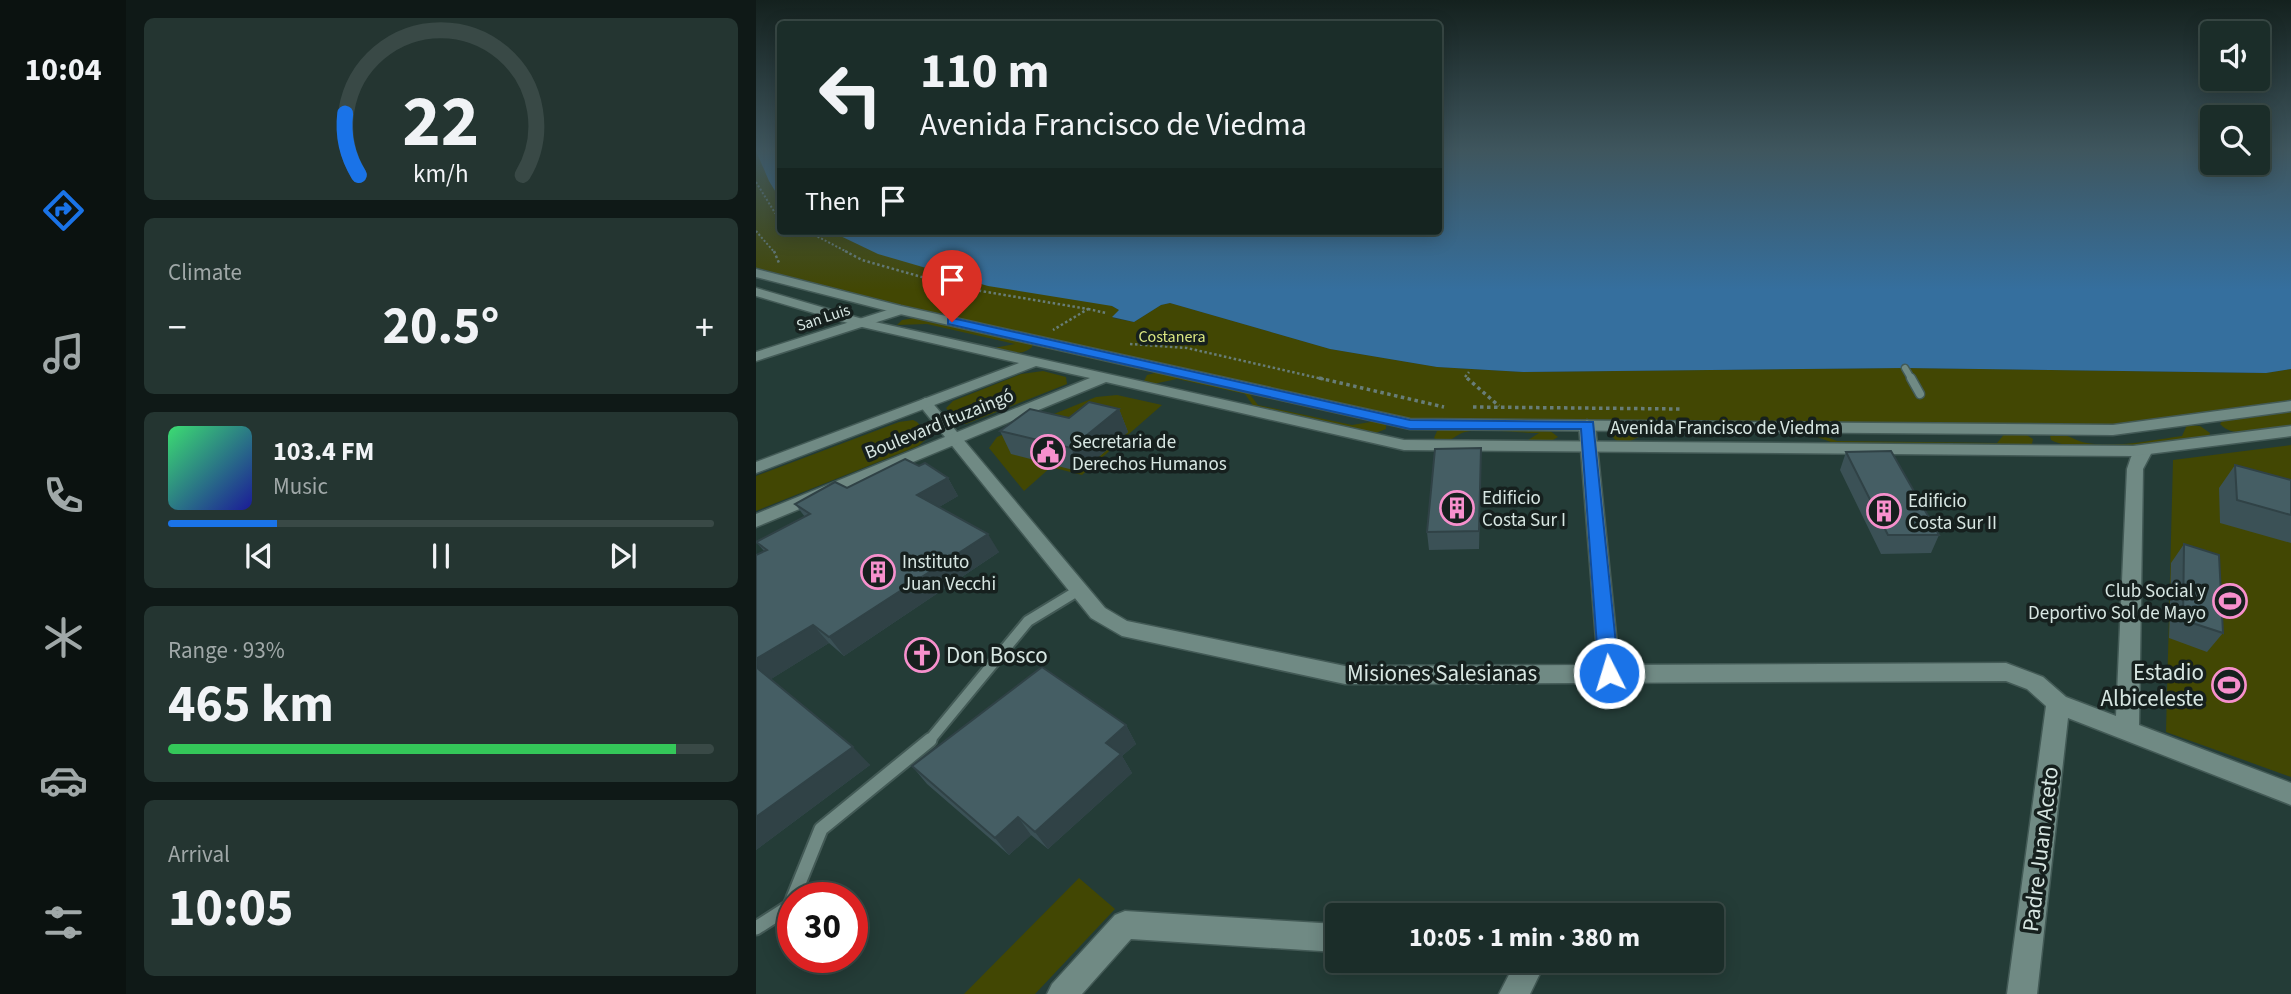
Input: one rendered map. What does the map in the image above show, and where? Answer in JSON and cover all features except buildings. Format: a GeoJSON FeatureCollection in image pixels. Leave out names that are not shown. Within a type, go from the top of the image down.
{"type":"FeatureCollection","features":[{"type":"Feature","properties":{"kind":"main road","name":"Avenida Francisco de Viedma"},"geometry":{"type":"LineString","coordinates":[[756,273],[900,310],[1410,425],[2113,430],[2291,407]]}},
{"type":"Feature","properties":{"kind":"main road","name":"Avenida Francisco de Viedma"},"geometry":{"type":"LineString","coordinates":[[756,292],[863,323],[1404,445],[2146,450],[2291,431]]}},
{"type":"Feature","properties":{"kind":"main road","name":"San Luis"},"geometry":{"type":"LineString","coordinates":[[756,357],[900,310]]}},
{"type":"Feature","properties":{"kind":"main road","name":"Boulevard Ituzaingó"},"geometry":{"type":"LineString","coordinates":[[756,468],[1070,348]]}},
{"type":"Feature","properties":{"kind":"main road","name":"Boulevard Ituzaingó"},"geometry":{"type":"LineString","coordinates":[[756,521],[1138,364]]}},
{"type":"Feature","properties":{"kind":"main road","name":"Misiones Salesianas"},"geometry":{"type":"LineString","coordinates":[[925,403],[1098,613],[1122,628],[1345,675],[2006,672],[2030,678],[2048,691],[2057,704],[2291,794]]}},
{"type":"Feature","properties":{"kind":"main road"},"geometry":{"type":"LineString","coordinates":[[2201,419],[2229,439]]}},
{"type":"Feature","properties":{"kind":"main road"},"geometry":{"type":"LineString","coordinates":[[1404,445],[1410,425]]}},
{"type":"Feature","properties":{"kind":"main road"},"geometry":{"type":"LineString","coordinates":[[1587,425],[1609,673]]}},
{"type":"Feature","properties":{"kind":"main road"},"geometry":{"type":"LineString","coordinates":[[2033,429],[2051,450]]}},
{"type":"Feature","properties":{"kind":"main road"},"geometry":{"type":"LineString","coordinates":[[2127,731],[2135,469],[2139,457],[2146,450]]}},
{"type":"Feature","properties":{"kind":"main road","name":"Padre Juan Aceto"},"geometry":{"type":"LineString","coordinates":[[2022,994],[2057,704]]}},
{"type":"Feature","properties":{"kind":"main road"},"geometry":{"type":"LineString","coordinates":[[1062,994],[1125,925],[1325,938]]}},
{"type":"Feature","properties":{"kind":"main road"},"geometry":{"type":"LineString","coordinates":[[1514,994],[1525,973]]}},
{"type":"Feature","properties":{"kind":"lane"},"geometry":{"type":"LineString","coordinates":[[1905,369],[1920,394]]}},
{"type":"Feature","properties":{"kind":"lane"},"geometry":{"type":"LineString","coordinates":[[799,882],[821,829],[925,747],[1028,621],[1079,590]]}},
{"type":"Feature","properties":{"kind":"lane"},"geometry":{"type":"LineString","coordinates":[[756,928],[777,915]]}},
{"type":"Feature","properties":{"kind":"path"},"geometry":{"type":"LineString","coordinates":[[765,197],[777,214]]}},
{"type":"Feature","properties":{"kind":"path"},"geometry":{"type":"LineString","coordinates":[[756,231],[772,247],[780,265]]}},
{"type":"Feature","properties":{"kind":"path"},"geometry":{"type":"LineString","coordinates":[[815,235],[862,260],[957,287],[1106,313]]}},
{"type":"Feature","properties":{"kind":"path"},"geometry":{"type":"LineString","coordinates":[[1064,332],[1054,330],[1087,309]]}},
{"type":"Feature","properties":{"kind":"path"},"geometry":{"type":"LineString","coordinates":[[1128,344],[1188,348],[1441,407],[1453,407]]}},
{"type":"Feature","properties":{"kind":"path"},"geometry":{"type":"LineString","coordinates":[[1469,373],[1465,377],[1500,407]]}},
{"type":"Feature","properties":{"kind":"path"},"geometry":{"type":"LineString","coordinates":[[1465,407],[1685,409]]}},
{"type":"Feature","properties":{"kind":"green space","name":"Costanera"},"geometry":{"type":"Polygon","coordinates":[[[756,197],[777,197],[777,235],[895,235],[1112,306],[1119,310],[1113,318],[1134,322],[1161,305],[1170,303],[1330,349],[1437,367],[1523,372],[1905,368],[2266,373],[2291,369],[2291,402],[2110,426],[1411,420],[908,307],[756,268],[756,197]]]}},
{"type":"Feature","properties":{"kind":"green space"},"geometry":{"type":"Polygon","coordinates":[[[915,318],[1032,344],[1032,347],[1019,353],[1009,352],[994,348],[1015,344],[927,324],[897,325],[902,320],[915,318]]]}},
{"type":"Feature","properties":{"kind":"green space"},"geometry":{"type":"Polygon","coordinates":[[[1043,371],[1066,377],[1067,384],[966,424],[959,423],[946,408],[953,401],[1021,374],[1043,371]]]}},
{"type":"Feature","properties":{"kind":"green space"},"geometry":{"type":"Polygon","coordinates":[[[1159,372],[1248,392],[1258,405],[1352,425],[1377,421],[1386,425],[1386,429],[1373,434],[1254,407],[1245,394],[1177,379],[1153,384],[1144,381],[1147,375],[1159,372]]]}},
{"type":"Feature","properties":{"kind":"green space"},"geometry":{"type":"Polygon","coordinates":[[[1117,395],[1162,405],[1082,475],[1051,467],[1024,491],[989,448],[997,437],[1096,397],[1117,395]]]}},
{"type":"Feature","properties":{"kind":"green space"},"geometry":{"type":"Polygon","coordinates":[[[2291,412],[2291,426],[2264,431],[2235,432],[2220,424],[2222,421],[2291,412]]]}},
{"type":"Feature","properties":{"kind":"green space"},"geometry":{"type":"Polygon","coordinates":[[[913,420],[930,436],[918,446],[756,511],[756,476],[899,422],[913,420]]]}},
{"type":"Feature","properties":{"kind":"green space"},"geometry":{"type":"Polygon","coordinates":[[[2187,425],[2200,426],[2210,433],[2209,436],[2105,448],[2065,445],[2051,440],[2050,435],[2064,435],[2087,443],[2123,444],[2182,436],[2187,425]]]}},
{"type":"Feature","properties":{"kind":"green space"},"geometry":{"type":"Polygon","coordinates":[[[1445,429],[1549,430],[1558,437],[1548,443],[1525,442],[1539,433],[1481,430],[1465,432],[1443,442],[1434,438],[1437,431],[1445,429]]]}},
{"type":"Feature","properties":{"kind":"green space"},"geometry":{"type":"Polygon","coordinates":[[[1620,430],[1808,430],[1837,441],[1997,443],[2006,432],[2025,434],[2033,439],[2032,444],[2024,446],[1836,444],[1807,433],[1645,433],[1624,443],[1612,436],[1620,430]]]}},
{"type":"Feature","properties":{"kind":"green space","name":"Estadio Albiceleste"},"geometry":{"type":"Polygon","coordinates":[[[2291,445],[2291,777],[2166,732],[2173,460],[2291,445]]]}},
{"type":"Feature","properties":{"kind":"green space"},"geometry":{"type":"Polygon","coordinates":[[[1079,878],[1115,909],[1035,994],[964,994],[1079,878]]]}},
{"type":"Feature","properties":{"kind":"water"},"geometry":{"type":"Polygon","coordinates":[[[1442,197],[2291,197],[2291,369],[2266,373],[1905,368],[1523,372],[1437,367],[1330,349],[1170,303],[1161,305],[1134,322],[1112,317],[1119,310],[1112,306],[988,286],[878,254],[838,235],[1442,235],[1442,197]]]}},
{"type":"Feature","properties":{"kind":"place","name":"Secretaria de Derechos Humanos"},"geometry":{"type":"Point","coordinates":[1048,452]}},
{"type":"Feature","properties":{"kind":"place","name":"Edificio Costa Sur I"},"geometry":{"type":"Point","coordinates":[1457,508]}},
{"type":"Feature","properties":{"kind":"place","name":"Edificio Costa Sur II"},"geometry":{"type":"Point","coordinates":[1884,511]}},
{"type":"Feature","properties":{"kind":"place","name":"Instituto Juan Vecchi"},"geometry":{"type":"Point","coordinates":[878,572]}},
{"type":"Feature","properties":{"kind":"place","name":"Club Social y Deportivo Sol de Mayo"},"geometry":{"type":"Point","coordinates":[2230,601]}},
{"type":"Feature","properties":{"kind":"place","name":"Don Bosco"},"geometry":{"type":"Point","coordinates":[922,655]}},
{"type":"Feature","properties":{"kind":"place","name":"Estadio Albiceleste"},"geometry":{"type":"Point","coordinates":[2229,685]}},
{"type":"Feature","properties":{"kind":"route"},"geometry":{"type":"LineString","coordinates":[[952,322],[1410,425],[1587,425],[1609,673]]}}]}
